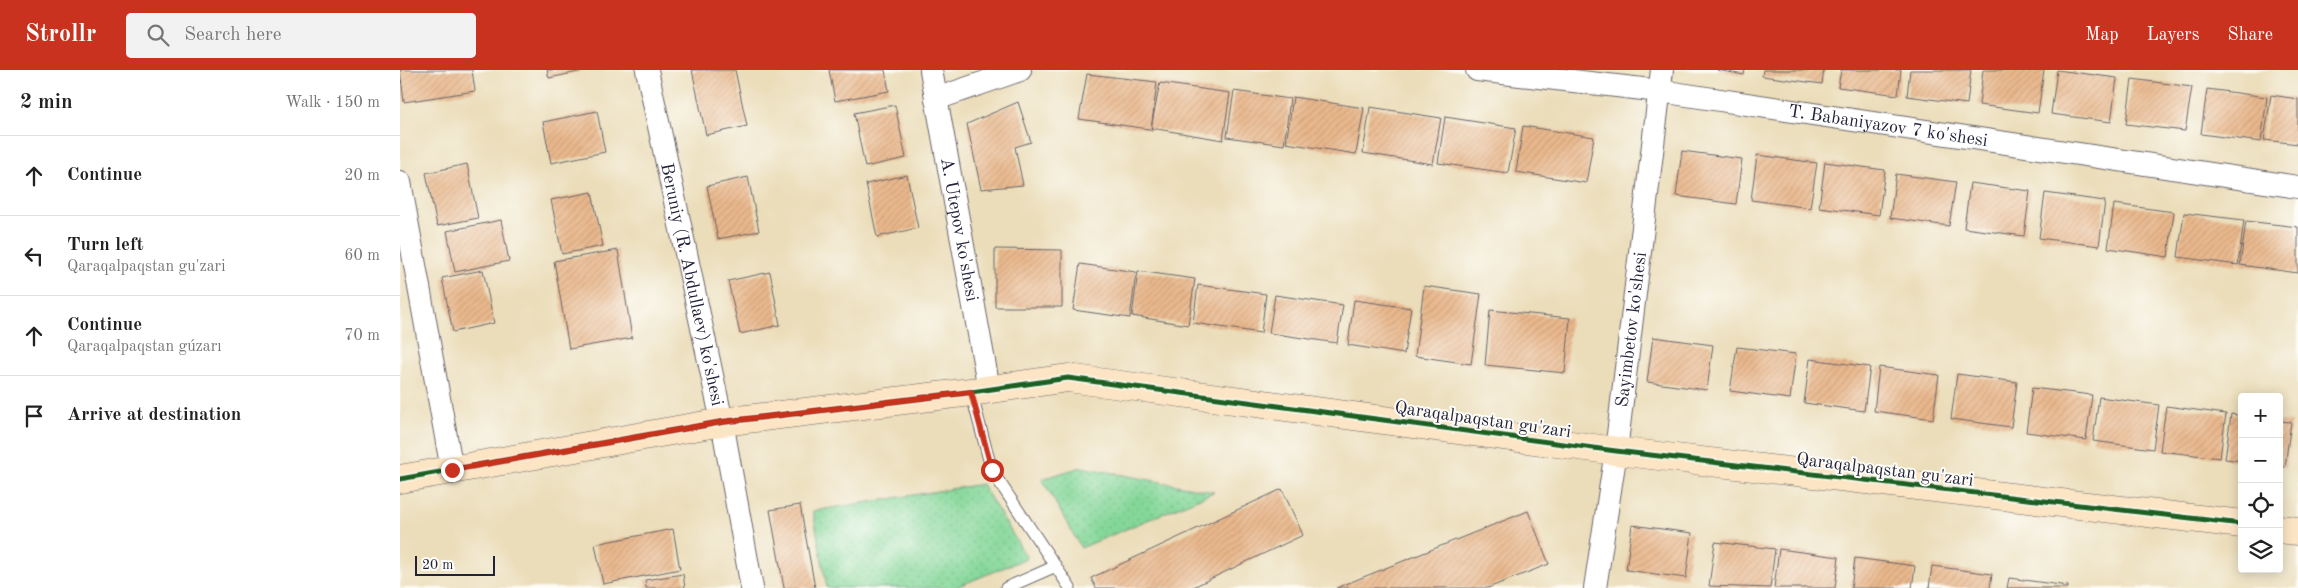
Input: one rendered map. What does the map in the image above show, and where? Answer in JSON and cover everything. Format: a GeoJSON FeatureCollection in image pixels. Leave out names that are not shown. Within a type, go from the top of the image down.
{"type":"FeatureCollection","features":[{"type":"Feature","properties":{"kind":"street","name":"Beruniy (R. Abdullaev) ko'shesi"},"geometry":{"type":"LineString","coordinates":[[647,70],[722,422],[752,588]]}},
{"type":"Feature","properties":{"kind":"street","name":"A. Utepov ko'shesi"},"geometry":{"type":"LineString","coordinates":[[931,70],[980,390]]}},
{"type":"Feature","properties":{"kind":"street"},"geometry":{"type":"LineString","coordinates":[[936,99],[1020,70]]}},
{"type":"Feature","properties":{"kind":"street","name":"T. Babaniyazov 7 ko'shesi"},"geometry":{"type":"LineString","coordinates":[[1477,70],[1661,80],[2298,187]]}},
{"type":"Feature","properties":{"kind":"street","name":"Sayimbetov ko'shesi"},"geometry":{"type":"LineString","coordinates":[[1595,588],[1616,451],[1661,80]]}},
{"type":"Feature","properties":{"kind":"street"},"geometry":{"type":"LineString","coordinates":[[400,182],[452,470]]}},
{"type":"Feature","properties":{"kind":"street","name":"Qaraqalpaqstan gu'zari"},"geometry":{"type":"LineString","coordinates":[[400,479],[722,422],[1068,378],[1616,451],[2238,524]]}},
{"type":"Feature","properties":{"kind":"street"},"geometry":{"type":"LineString","coordinates":[[2283,529],[2298,531]]}},
{"type":"Feature","properties":{"kind":"lane"},"geometry":{"type":"LineString","coordinates":[[980,390],[992,470],[1070,588]]}},
{"type":"Feature","properties":{"kind":"lane"},"geometry":{"type":"LineString","coordinates":[[1006,588],[1056,566]]}},
{"type":"Feature","properties":{"kind":"green space"},"geometry":{"type":"Polygon","coordinates":[[[1081,467],[1214,492],[1081,548],[1042,479],[1081,467]]]}},
{"type":"Feature","properties":{"kind":"green space"},"geometry":{"type":"Polygon","coordinates":[[[982,484],[1027,558],[954,588],[827,588],[813,511],[982,484]]]}},
{"type":"Feature","properties":{"kind":"building"},"geometry":{"type":"Polygon","coordinates":[[[400,70],[472,70],[475,91],[404,102],[400,70]]]}},
{"type":"Feature","properties":{"kind":"building"},"geometry":{"type":"Polygon","coordinates":[[[547,70],[583,70],[583,71],[549,78],[547,70]]]}},
{"type":"Feature","properties":{"kind":"building"},"geometry":{"type":"Polygon","coordinates":[[[692,70],[735,70],[747,126],[706,135],[692,70]]]}},
{"type":"Feature","properties":{"kind":"building"},"geometry":{"type":"Polygon","coordinates":[[[829,70],[885,70],[889,91],[835,101],[829,70]]]}},
{"type":"Feature","properties":{"kind":"building"},"geometry":{"type":"Polygon","coordinates":[[[1717,70],[1745,70],[1744,75],[1717,70]]]}},
{"type":"Feature","properties":{"kind":"building"},"geometry":{"type":"Polygon","coordinates":[[[1763,70],[1824,70],[1822,84],[1762,76],[1763,70]]]}},
{"type":"Feature","properties":{"kind":"building"},"geometry":{"type":"Polygon","coordinates":[[[1841,70],[1901,70],[1898,95],[1838,87],[1841,70]]]}},
{"type":"Feature","properties":{"kind":"building"},"geometry":{"type":"Polygon","coordinates":[[[1910,70],[1971,70],[1967,104],[1907,96],[1910,70]]]}},
{"type":"Feature","properties":{"kind":"building"},"geometry":{"type":"Polygon","coordinates":[[[1983,70],[2044,70],[2038,113],[1979,105],[1983,70]]]}},
{"type":"Feature","properties":{"kind":"building"},"geometry":{"type":"Polygon","coordinates":[[[2057,70],[2117,78],[2111,122],[2051,114],[2057,70]]]}},
{"type":"Feature","properties":{"kind":"building"},"geometry":{"type":"Polygon","coordinates":[[[1087,74],[1157,82],[1151,131],[1149,129],[1079,119],[1087,74]]]}},
{"type":"Feature","properties":{"kind":"building"},"geometry":{"type":"Polygon","coordinates":[[[2132,79],[2192,87],[2185,131],[2126,124],[2132,79]]]}},
{"type":"Feature","properties":{"kind":"building"},"geometry":{"type":"Polygon","coordinates":[[[1160,83],[1230,93],[1223,140],[1151,128],[1160,83]]]}},
{"type":"Feature","properties":{"kind":"building"},"geometry":{"type":"Polygon","coordinates":[[[2207,89],[2267,97],[2261,142],[2201,134],[2207,89]]]}},
{"type":"Feature","properties":{"kind":"building"},"geometry":{"type":"Polygon","coordinates":[[[1234,91],[1290,99],[1284,145],[1227,137],[1234,91]]]}},
{"type":"Feature","properties":{"kind":"building"},"geometry":{"type":"Polygon","coordinates":[[[2271,95],[2298,99],[2298,144],[2264,140],[2271,95]]]}},
{"type":"Feature","properties":{"kind":"building"},"geometry":{"type":"Polygon","coordinates":[[[1293,97],[1364,108],[1356,154],[1286,143],[1293,97]]]}},
{"type":"Feature","properties":{"kind":"building"},"geometry":{"type":"Polygon","coordinates":[[[1018,102],[1031,142],[1015,147],[1023,185],[981,189],[967,124],[1018,102]]]}},
{"type":"Feature","properties":{"kind":"building"},"geometry":{"type":"Polygon","coordinates":[[[895,105],[906,158],[865,167],[854,113],[895,105]]]}},
{"type":"Feature","properties":{"kind":"building"},"geometry":{"type":"Polygon","coordinates":[[[1370,107],[1441,118],[1433,164],[1363,153],[1370,107]]]}},
{"type":"Feature","properties":{"kind":"building"},"geometry":{"type":"Polygon","coordinates":[[[597,111],[605,152],[551,163],[543,122],[597,111]]]}},
{"type":"Feature","properties":{"kind":"building"},"geometry":{"type":"Polygon","coordinates":[[[1445,117],[1516,128],[1508,173],[1438,163],[1445,117]]]}},
{"type":"Feature","properties":{"kind":"building"},"geometry":{"type":"Polygon","coordinates":[[[1523,126],[1594,137],[1586,183],[1516,172],[1523,126]]]}},
{"type":"Feature","properties":{"kind":"building"},"geometry":{"type":"Polygon","coordinates":[[[1682,151],[1742,159],[1736,204],[1676,196],[1682,151]]]}},
{"type":"Feature","properties":{"kind":"building"},"geometry":{"type":"Polygon","coordinates":[[[1757,155],[1817,163],[1810,208],[1751,200],[1757,155]]]}},
{"type":"Feature","properties":{"kind":"building"},"geometry":{"type":"Polygon","coordinates":[[[1825,162],[1885,170],[1879,215],[1819,207],[1825,162]]]}},
{"type":"Feature","properties":{"kind":"building"},"geometry":{"type":"Polygon","coordinates":[[[467,164],[478,218],[437,226],[426,173],[467,164]]]}},
{"type":"Feature","properties":{"kind":"building"},"geometry":{"type":"Polygon","coordinates":[[[1896,174],[1956,182],[1949,226],[1890,218],[1896,174]]]}},
{"type":"Feature","properties":{"kind":"building"},"geometry":{"type":"Polygon","coordinates":[[[907,175],[918,228],[877,237],[866,184],[907,175]]]}},
{"type":"Feature","properties":{"kind":"building"},"geometry":{"type":"Polygon","coordinates":[[[748,177],[759,231],[718,239],[707,186],[748,177]]]}},
{"type":"Feature","properties":{"kind":"building"},"geometry":{"type":"Polygon","coordinates":[[[1970,183],[2030,191],[2024,236],[1964,228],[1970,183]]]}},
{"type":"Feature","properties":{"kind":"building"},"geometry":{"type":"Polygon","coordinates":[[[592,192],[603,246],[562,254],[551,200],[592,192]]]}},
{"type":"Feature","properties":{"kind":"building"},"geometry":{"type":"Polygon","coordinates":[[[2045,193],[2105,201],[2099,246],[2039,238],[2045,193]]]}},
{"type":"Feature","properties":{"kind":"building"},"geometry":{"type":"Polygon","coordinates":[[[2114,204],[2174,212],[2168,257],[2108,248],[2114,204]]]}},
{"type":"Feature","properties":{"kind":"building"},"geometry":{"type":"Polygon","coordinates":[[[2184,213],[2244,220],[2238,265],[2178,257],[2184,213]]]}},
{"type":"Feature","properties":{"kind":"building"},"geometry":{"type":"Polygon","coordinates":[[[501,220],[509,261],[455,272],[447,231],[501,220]]]}},
{"type":"Feature","properties":{"kind":"building"},"geometry":{"type":"Polygon","coordinates":[[[2246,221],[2298,227],[2298,273],[2240,265],[2246,221]]]}},
{"type":"Feature","properties":{"kind":"building"},"geometry":{"type":"Polygon","coordinates":[[[995,249],[1062,250],[1062,307],[995,307],[995,249]]]}},
{"type":"Feature","properties":{"kind":"building"},"geometry":{"type":"Polygon","coordinates":[[[618,250],[632,338],[569,349],[554,261],[618,250]]]}},
{"type":"Feature","properties":{"kind":"building"},"geometry":{"type":"Polygon","coordinates":[[[1080,264],[1136,272],[1130,318],[1073,310],[1080,264]]]}},
{"type":"Feature","properties":{"kind":"building"},"geometry":{"type":"Polygon","coordinates":[[[483,270],[494,323],[453,332],[442,278],[483,270]]]}},
{"type":"Feature","properties":{"kind":"building"},"geometry":{"type":"Polygon","coordinates":[[[1138,271],[1195,279],[1188,325],[1132,316],[1138,271]]]}},
{"type":"Feature","properties":{"kind":"building"},"geometry":{"type":"Polygon","coordinates":[[[770,272],[780,325],[740,334],[728,281],[770,272]]]}},
{"type":"Feature","properties":{"kind":"building"},"geometry":{"type":"Polygon","coordinates":[[[1198,285],[1266,294],[1261,333],[1193,323],[1198,285]]]}},
{"type":"Feature","properties":{"kind":"building"},"geometry":{"type":"Polygon","coordinates":[[[1424,286],[1481,294],[1471,364],[1415,356],[1424,286]]]}},
{"type":"Feature","properties":{"kind":"building"},"geometry":{"type":"Polygon","coordinates":[[[1275,295],[1343,305],[1337,343],[1269,333],[1275,295]]]}},
{"type":"Feature","properties":{"kind":"building"},"geometry":{"type":"Polygon","coordinates":[[[1354,300],[1411,308],[1404,354],[1348,345],[1354,300]]]}},
{"type":"Feature","properties":{"kind":"building"},"geometry":{"type":"Polygon","coordinates":[[[1490,310],[1570,318],[1565,373],[1485,365],[1490,310]]]}},
{"type":"Feature","properties":{"kind":"building"},"geometry":{"type":"Polygon","coordinates":[[[1653,337],[1713,345],[1707,390],[1647,382],[1653,337]]]}},
{"type":"Feature","properties":{"kind":"building"},"geometry":{"type":"Polygon","coordinates":[[[1737,347],[1796,354],[1790,399],[1730,391],[1737,347]]]}},
{"type":"Feature","properties":{"kind":"building"},"geometry":{"type":"Polygon","coordinates":[[[1810,359],[1870,367],[1864,411],[1804,403],[1810,359]]]}},
{"type":"Feature","properties":{"kind":"building"},"geometry":{"type":"Polygon","coordinates":[[[1879,367],[1939,375],[1933,419],[1874,411],[1879,367]]]}},
{"type":"Feature","properties":{"kind":"building"},"geometry":{"type":"Polygon","coordinates":[[[1957,374],[2017,382],[2011,427],[1951,419],[1957,374]]]}},
{"type":"Feature","properties":{"kind":"building"},"geometry":{"type":"Polygon","coordinates":[[[2032,388],[2092,395],[2086,440],[2026,432],[2032,388]]]}},
{"type":"Feature","properties":{"kind":"building"},"geometry":{"type":"Polygon","coordinates":[[[2099,397],[2159,405],[2153,449],[2093,441],[2099,397]]]}},
{"type":"Feature","properties":{"kind":"building"},"geometry":{"type":"Polygon","coordinates":[[[2166,406],[2226,414],[2220,458],[2160,451],[2166,406]]]}},
{"type":"Feature","properties":{"kind":"building"},"geometry":{"type":"Polygon","coordinates":[[[2231,414],[2238,415],[2238,461],[2225,459],[2231,414]]]}},
{"type":"Feature","properties":{"kind":"building"},"geometry":{"type":"Polygon","coordinates":[[[2283,421],[2291,422],[2285,467],[2283,467],[2283,421]]]}},
{"type":"Feature","properties":{"kind":"building"},"geometry":{"type":"Polygon","coordinates":[[[1282,489],[1303,535],[1191,588],[1096,588],[1091,578],[1282,489]]]}},
{"type":"Feature","properties":{"kind":"building"},"geometry":{"type":"Polygon","coordinates":[[[800,505],[815,588],[784,588],[770,510],[800,505]]]}},
{"type":"Feature","properties":{"kind":"building"},"geometry":{"type":"Polygon","coordinates":[[[1528,511],[1549,564],[1488,588],[1336,588],[1528,511]]]}},
{"type":"Feature","properties":{"kind":"building"},"geometry":{"type":"Polygon","coordinates":[[[1632,525],[1692,533],[1686,578],[1626,570],[1632,525]]]}},
{"type":"Feature","properties":{"kind":"building"},"geometry":{"type":"Polygon","coordinates":[[[673,529],[680,569],[603,584],[595,544],[673,529]]]}},
{"type":"Feature","properties":{"kind":"building"},"geometry":{"type":"Polygon","coordinates":[[[1715,542],[1775,549],[1770,588],[1709,586],[1715,542]]]}},
{"type":"Feature","properties":{"kind":"building"},"geometry":{"type":"Polygon","coordinates":[[[1779,549],[1839,557],[1835,588],[1774,588],[1779,549]]]}},
{"type":"Feature","properties":{"kind":"building"},"geometry":{"type":"Polygon","coordinates":[[[1855,558],[1915,566],[1912,588],[1851,588],[1855,558]]]}},
{"type":"Feature","properties":{"kind":"building"},"geometry":{"type":"Polygon","coordinates":[[[1932,566],[1992,574],[1990,588],[1929,588],[1932,566]]]}},
{"type":"Feature","properties":{"kind":"building"},"geometry":{"type":"Polygon","coordinates":[[[683,574],[685,588],[646,588],[645,580],[683,574]]]}},
{"type":"Feature","properties":{"kind":"building"},"geometry":{"type":"Polygon","coordinates":[[[2009,578],[2068,586],[2068,588],[2007,588],[2009,578]]]}},
{"type":"Feature","properties":{"kind":"cycle path"},"geometry":{"type":"LineString","coordinates":[[400,479],[722,422],[971,392],[1068,378],[1616,451],[2238,524]]}},
{"type":"Feature","properties":{"kind":"route"},"geometry":{"type":"LineString","coordinates":[[452,470],[722,422],[971,392],[992,470]]}}]}
